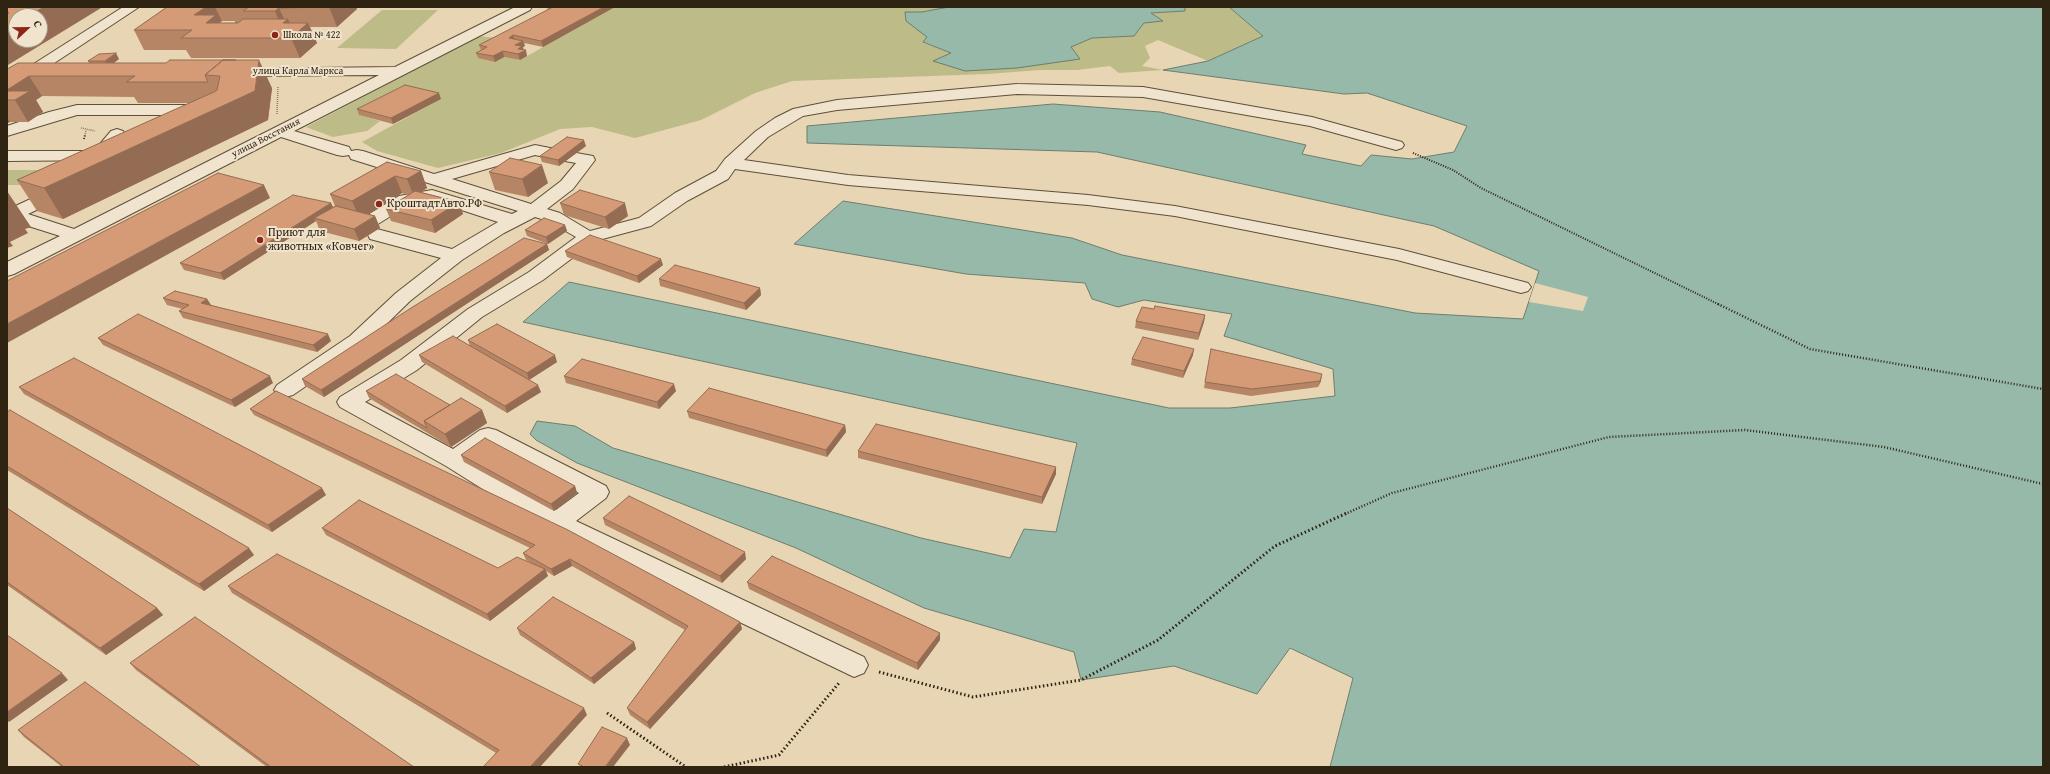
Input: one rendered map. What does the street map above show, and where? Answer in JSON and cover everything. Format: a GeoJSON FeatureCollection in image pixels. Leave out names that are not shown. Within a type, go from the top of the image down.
{"type":"FeatureCollection","features":[{"type":"Feature","properties":{"kind":"street"},"geometry":{"type":"LineString","coordinates":[[7,88],[132,7]]}},
{"type":"Feature","properties":{"kind":"street","name":"улица Восстания"},"geometry":{"type":"LineString","coordinates":[[7,270],[276,127],[398,71],[525,7]]}},
{"type":"Feature","properties":{"kind":"street","name":"улица Карла Маркса"},"geometry":{"type":"LineString","coordinates":[[222,72],[398,71]]}},
{"type":"Feature","properties":{"kind":"street"},"geometry":{"type":"LineString","coordinates":[[7,74],[54,73]]}},
{"type":"Feature","properties":{"kind":"street"},"geometry":{"type":"LineString","coordinates":[[854,665],[557,523],[454,460],[348,402],[409,365],[475,313],[536,276],[588,237],[645,222],[681,197],[722,175],[731,163],[762,134],[781,121],[800,112],[837,105],[1017,89],[1068,89],[1143,92],[1312,122],[1396,145]]}},
{"type":"Feature","properties":{"kind":"street"},"geometry":{"type":"LineString","coordinates":[[48,102],[61,102],[77,110]]}},
{"type":"Feature","properties":{"kind":"street"},"geometry":{"type":"LineString","coordinates":[[7,131],[55,115],[77,110],[216,110],[217,119],[203,126]]}},
{"type":"Feature","properties":{"kind":"street"},"geometry":{"type":"LineString","coordinates":[[250,129],[276,127],[350,153],[554,217],[588,237]]}},
{"type":"Feature","properties":{"kind":"street"},"geometry":{"type":"LineString","coordinates":[[7,156],[111,163],[102,150],[116,134]]}},
{"type":"Feature","properties":{"kind":"street"},"geometry":{"type":"LineString","coordinates":[[434,179],[535,150],[554,154]]}},
{"type":"Feature","properties":{"kind":"street"},"geometry":{"type":"LineString","coordinates":[[285,390],[357,341],[403,297],[456,256],[534,210],[567,185],[587,160],[571,157]]}},
{"type":"Feature","properties":{"kind":"street"},"geometry":{"type":"LineString","coordinates":[[731,163],[848,180],[1088,200],[1176,210],[1400,256],[1521,287]]}},
{"type":"Feature","properties":{"kind":"street"},"geometry":{"type":"LineString","coordinates":[[7,218],[76,185]]}},
{"type":"Feature","properties":{"kind":"street"},"geometry":{"type":"LineString","coordinates":[[456,256],[374,228],[405,200],[432,196],[514,221]]}},
{"type":"Feature","properties":{"kind":"street"},"geometry":{"type":"LineString","coordinates":[[7,218],[23,218],[75,235]]}},
{"type":"Feature","properties":{"kind":"street"},"geometry":{"type":"LineString","coordinates":[[454,460],[488,436],[597,492],[557,523]]}},
{"type":"Feature","properties":{"kind":"path"},"geometry":{"type":"LineString","coordinates":[[276,127],[278,86]]}},
{"type":"Feature","properties":{"kind":"path"},"geometry":{"type":"LineString","coordinates":[[1396,145],[1453,170],[1481,188],[1810,350],[2043,389]]}},
{"type":"Feature","properties":{"kind":"path"},"geometry":{"type":"LineString","coordinates":[[724,767],[779,755],[854,665],[973,697],[1081,680],[1158,640],[1275,546],[1392,493],[1609,437],[1745,430],[1884,447],[2043,484]]}},
{"type":"Feature","properties":{"kind":"path"},"geometry":{"type":"LineString","coordinates":[[607,713],[686,767]]}},
{"type":"Feature","properties":{"kind":"shaded area"},"geometry":{"type":"Polygon","coordinates":[[[615,7],[949,7],[922,12],[906,12],[928,37],[924,43],[952,53],[933,61],[1079,59],[1070,47],[1092,38],[1134,36],[1144,23],[1162,21],[1150,13],[1185,11],[1185,7],[1229,7],[1263,36],[1208,61],[1158,40],[1145,46],[1150,58],[1142,66],[1163,70],[1119,73],[1110,66],[1077,70],[1040,70],[987,74],[792,81],[755,93],[701,120],[635,138],[592,127],[560,129],[501,153],[438,168],[377,151],[362,142],[441,99],[360,115],[380,121],[367,131],[333,137],[306,127],[479,36],[504,39],[504,57],[520,60],[615,7]]]}},
{"type":"Feature","properties":{"kind":"shaded area"},"geometry":{"type":"Polygon","coordinates":[[[949,7],[1185,7],[1185,11],[1151,13],[1163,21],[1144,23],[1134,36],[1092,38],[1071,47],[1080,59],[1017,68],[965,71],[933,61],[951,53],[923,42],[927,37],[906,21],[905,12],[922,12],[949,7]]]}},
{"type":"Feature","properties":{"kind":"shaded area"},"geometry":{"type":"Polygon","coordinates":[[[1229,7],[2043,7],[2043,767],[1330,767],[1353,678],[1290,648],[1257,694],[1174,666],[1081,680],[1074,652],[924,608],[796,548],[577,463],[536,440],[530,434],[537,421],[575,426],[613,448],[921,538],[1010,558],[1024,529],[1056,532],[1077,443],[523,322],[569,282],[1169,408],[1230,408],[1335,396],[1333,369],[1224,336],[1232,314],[1144,300],[1118,307],[1092,299],[1085,283],[966,274],[794,244],[843,201],[1072,238],[1122,255],[1415,313],[1523,319],[1539,271],[1434,226],[1097,152],[807,143],[807,126],[1053,104],[1160,112],[1306,145],[1302,154],[1361,166],[1371,155],[1412,159],[1454,152],[1467,126],[1367,93],[1344,94],[1163,70],[1208,61],[1263,36],[1229,7]]]}},
{"type":"Feature","properties":{"kind":"shaded area"},"geometry":{"type":"Polygon","coordinates":[[[382,10],[438,10],[396,49],[337,48],[382,10]]]}},
{"type":"Feature","properties":{"kind":"shaded area"},"geometry":{"type":"Polygon","coordinates":[[[7,170],[55,170],[34,185],[7,185],[7,170]]]}},
{"type":"Feature","properties":{"kind":"pier"},"geometry":{"type":"Polygon","coordinates":[[[1535,283],[1588,297],[1583,311],[1529,302],[1535,283]]]}},
{"type":"Feature","properties":{"kind":"building"},"geometry":{"type":"Polygon","coordinates":[[[44,7],[8,8],[8,13],[7,8],[44,7]]]}},
{"type":"Feature","properties":{"kind":"building"},"geometry":{"type":"Polygon","coordinates":[[[167,7],[206,7],[194,15],[216,15],[206,23],[238,23],[243,19],[288,19],[283,23],[308,23],[291,38],[181,38],[192,30],[134,30],[167,7]]]}},
{"type":"Feature","properties":{"kind":"building"},"geometry":{"type":"Polygon","coordinates":[[[249,7],[329,7],[279,8],[275,11],[243,11],[249,7]]]}},
{"type":"Feature","properties":{"kind":"building"},"geometry":{"type":"Polygon","coordinates":[[[553,7],[604,7],[541,41],[513,35],[509,38],[523,41],[515,45],[522,46],[518,49],[526,50],[518,54],[503,51],[493,56],[476,53],[487,47],[479,45],[553,7]]]}},
{"type":"Feature","properties":{"kind":"building"},"geometry":{"type":"Polygon","coordinates":[[[7,14],[8,14],[7,28],[7,14]]]}},
{"type":"Feature","properties":{"kind":"building"},"geometry":{"type":"Polygon","coordinates":[[[116,53],[105,61],[88,61],[99,54],[116,53]]]}},
{"type":"Feature","properties":{"kind":"building"},"geometry":{"type":"Polygon","coordinates":[[[170,60],[223,60],[205,75],[208,82],[126,82],[135,76],[29,76],[7,90],[7,69],[18,63],[166,63],[170,60]]]}},
{"type":"Feature","properties":{"kind":"building"},"geometry":{"type":"Polygon","coordinates":[[[223,60],[259,60],[255,91],[44,188],[17,180],[214,92],[217,90],[220,76],[205,75],[223,60]]]}},
{"type":"Feature","properties":{"kind":"building"},"geometry":{"type":"Polygon","coordinates":[[[405,85],[439,93],[391,118],[357,109],[405,85]]]}},
{"type":"Feature","properties":{"kind":"building"},"geometry":{"type":"Polygon","coordinates":[[[7,91],[30,91],[15,100],[7,100],[7,91]]]}},
{"type":"Feature","properties":{"kind":"building"},"geometry":{"type":"Polygon","coordinates":[[[567,137],[584,140],[558,160],[540,156],[567,137]]]}},
{"type":"Feature","properties":{"kind":"building"},"geometry":{"type":"Polygon","coordinates":[[[510,158],[542,165],[522,179],[489,172],[510,158]]]}},
{"type":"Feature","properties":{"kind":"building"},"geometry":{"type":"Polygon","coordinates":[[[387,162],[421,171],[407,179],[395,176],[352,201],[330,194],[387,162]]]}},
{"type":"Feature","properties":{"kind":"building"},"geometry":{"type":"Polygon","coordinates":[[[218,173],[264,185],[7,324],[7,281],[218,173]]]}},
{"type":"Feature","properties":{"kind":"building"},"geometry":{"type":"Polygon","coordinates":[[[580,190],[625,203],[605,217],[560,203],[580,190]]]}},
{"type":"Feature","properties":{"kind":"building"},"geometry":{"type":"Polygon","coordinates":[[[415,191],[459,202],[431,220],[386,209],[415,191]]]}},
{"type":"Feature","properties":{"kind":"building","name":"Приют для животных «Ковчег»"},"geometry":{"type":"Polygon","coordinates":[[[293,195],[331,203],[220,273],[180,263],[293,195]]]}},
{"type":"Feature","properties":{"kind":"building"},"geometry":{"type":"Polygon","coordinates":[[[336,206],[375,216],[354,229],[314,218],[336,206]]]}},
{"type":"Feature","properties":{"kind":"building"},"geometry":{"type":"Polygon","coordinates":[[[544,218],[565,225],[546,237],[525,230],[544,218]]]}},
{"type":"Feature","properties":{"kind":"building"},"geometry":{"type":"Polygon","coordinates":[[[590,235],[661,259],[637,276],[565,251],[590,235]]]}},
{"type":"Feature","properties":{"kind":"building"},"geometry":{"type":"Polygon","coordinates":[[[524,238],[547,244],[321,390],[302,379],[411,308],[524,238]]]}},
{"type":"Feature","properties":{"kind":"building"},"geometry":{"type":"Polygon","coordinates":[[[675,265],[760,288],[744,303],[659,279],[675,265]]]}},
{"type":"Feature","properties":{"kind":"building"},"geometry":{"type":"Polygon","coordinates":[[[175,291],[207,299],[201,303],[328,334],[313,345],[179,311],[189,305],[163,298],[175,291]]]}},
{"type":"Feature","properties":{"kind":"building"},"geometry":{"type":"Polygon","coordinates":[[[1155,306],[1205,315],[1199,333],[1136,321],[1142,307],[1154,309],[1155,306]]]}},
{"type":"Feature","properties":{"kind":"building"},"geometry":{"type":"Polygon","coordinates":[[[138,314],[270,376],[231,400],[98,338],[138,314]]]}},
{"type":"Feature","properties":{"kind":"building"},"geometry":{"type":"Polygon","coordinates":[[[497,324],[555,355],[527,373],[468,340],[497,324]]]}},
{"type":"Feature","properties":{"kind":"building"},"geometry":{"type":"Polygon","coordinates":[[[453,336],[538,385],[505,406],[419,355],[453,336]]]}},
{"type":"Feature","properties":{"kind":"building"},"geometry":{"type":"Polygon","coordinates":[[[1143,337],[1194,349],[1184,371],[1132,359],[1143,337]]]}},
{"type":"Feature","properties":{"kind":"building"},"geometry":{"type":"Polygon","coordinates":[[[1211,349],[1322,374],[1320,381],[1252,389],[1205,382],[1211,349]]]}},
{"type":"Feature","properties":{"kind":"building"},"geometry":{"type":"Polygon","coordinates":[[[74,358],[322,488],[268,525],[19,387],[74,358]]]}},
{"type":"Feature","properties":{"kind":"building"},"geometry":{"type":"Polygon","coordinates":[[[582,359],[674,384],[657,402],[564,376],[582,359]]]}},
{"type":"Feature","properties":{"kind":"building"},"geometry":{"type":"Polygon","coordinates":[[[396,374],[450,405],[424,421],[427,428],[366,391],[396,374]]]}},
{"type":"Feature","properties":{"kind":"building"},"geometry":{"type":"Polygon","coordinates":[[[709,388],[845,425],[826,450],[687,411],[709,388]]]}},
{"type":"Feature","properties":{"kind":"building"},"geometry":{"type":"Polygon","coordinates":[[[276,391],[568,530],[740,622],[647,722],[627,708],[688,626],[570,559],[551,569],[523,553],[535,545],[250,409],[276,391]]]}},
{"type":"Feature","properties":{"kind":"building"},"geometry":{"type":"Polygon","coordinates":[[[461,398],[482,410],[445,434],[424,421],[461,398]]]}},
{"type":"Feature","properties":{"kind":"building"},"geometry":{"type":"Polygon","coordinates":[[[10,410],[249,548],[199,584],[7,466],[7,412],[10,410]]]}},
{"type":"Feature","properties":{"kind":"building"},"geometry":{"type":"Polygon","coordinates":[[[876,424],[1056,467],[1042,497],[858,451],[876,424]]]}},
{"type":"Feature","properties":{"kind":"building"},"geometry":{"type":"Polygon","coordinates":[[[485,438],[575,486],[551,504],[461,455],[485,438]]]}},
{"type":"Feature","properties":{"kind":"building"},"geometry":{"type":"Polygon","coordinates":[[[629,496],[745,552],[720,576],[603,518],[629,496]]]}},
{"type":"Feature","properties":{"kind":"building"},"geometry":{"type":"Polygon","coordinates":[[[359,500],[498,568],[517,557],[545,569],[487,614],[322,528],[359,500]]]}},
{"type":"Feature","properties":{"kind":"building"},"geometry":{"type":"Polygon","coordinates":[[[7,508],[157,608],[100,648],[7,582],[7,508]]]}},
{"type":"Feature","properties":{"kind":"building"},"geometry":{"type":"Polygon","coordinates":[[[277,554],[584,708],[530,767],[483,767],[499,750],[228,586],[277,554]]]}},
{"type":"Feature","properties":{"kind":"building"},"geometry":{"type":"Polygon","coordinates":[[[772,556],[940,633],[917,663],[747,582],[772,556]]]}},
{"type":"Feature","properties":{"kind":"building"},"geometry":{"type":"Polygon","coordinates":[[[553,597],[634,642],[591,678],[517,628],[553,597]]]}},
{"type":"Feature","properties":{"kind":"building"},"geometry":{"type":"Polygon","coordinates":[[[195,617],[414,767],[271,767],[130,663],[195,617]]]}},
{"type":"Feature","properties":{"kind":"building"},"geometry":{"type":"Polygon","coordinates":[[[7,635],[62,673],[7,712],[7,635]]]}},
{"type":"Feature","properties":{"kind":"building"},"geometry":{"type":"Polygon","coordinates":[[[85,682],[201,767],[64,767],[18,730],[85,682]]]}},
{"type":"Feature","properties":{"kind":"building"},"geometry":{"type":"Polygon","coordinates":[[[602,727],[627,738],[605,767],[584,767],[578,764],[602,727]]]}},
{"type":"Feature","properties":{"kind":"place","name":"Школа № 422"},"geometry":{"type":"Point","coordinates":[275,35]}},
{"type":"Feature","properties":{"kind":"place","name":"КроштадтАвто.РФ"},"geometry":{"type":"Point","coordinates":[379,204]}},
{"type":"Feature","properties":{"kind":"place","name":"Приют для животных «Ковчег»"},"geometry":{"type":"Point","coordinates":[260,240]}}]}
